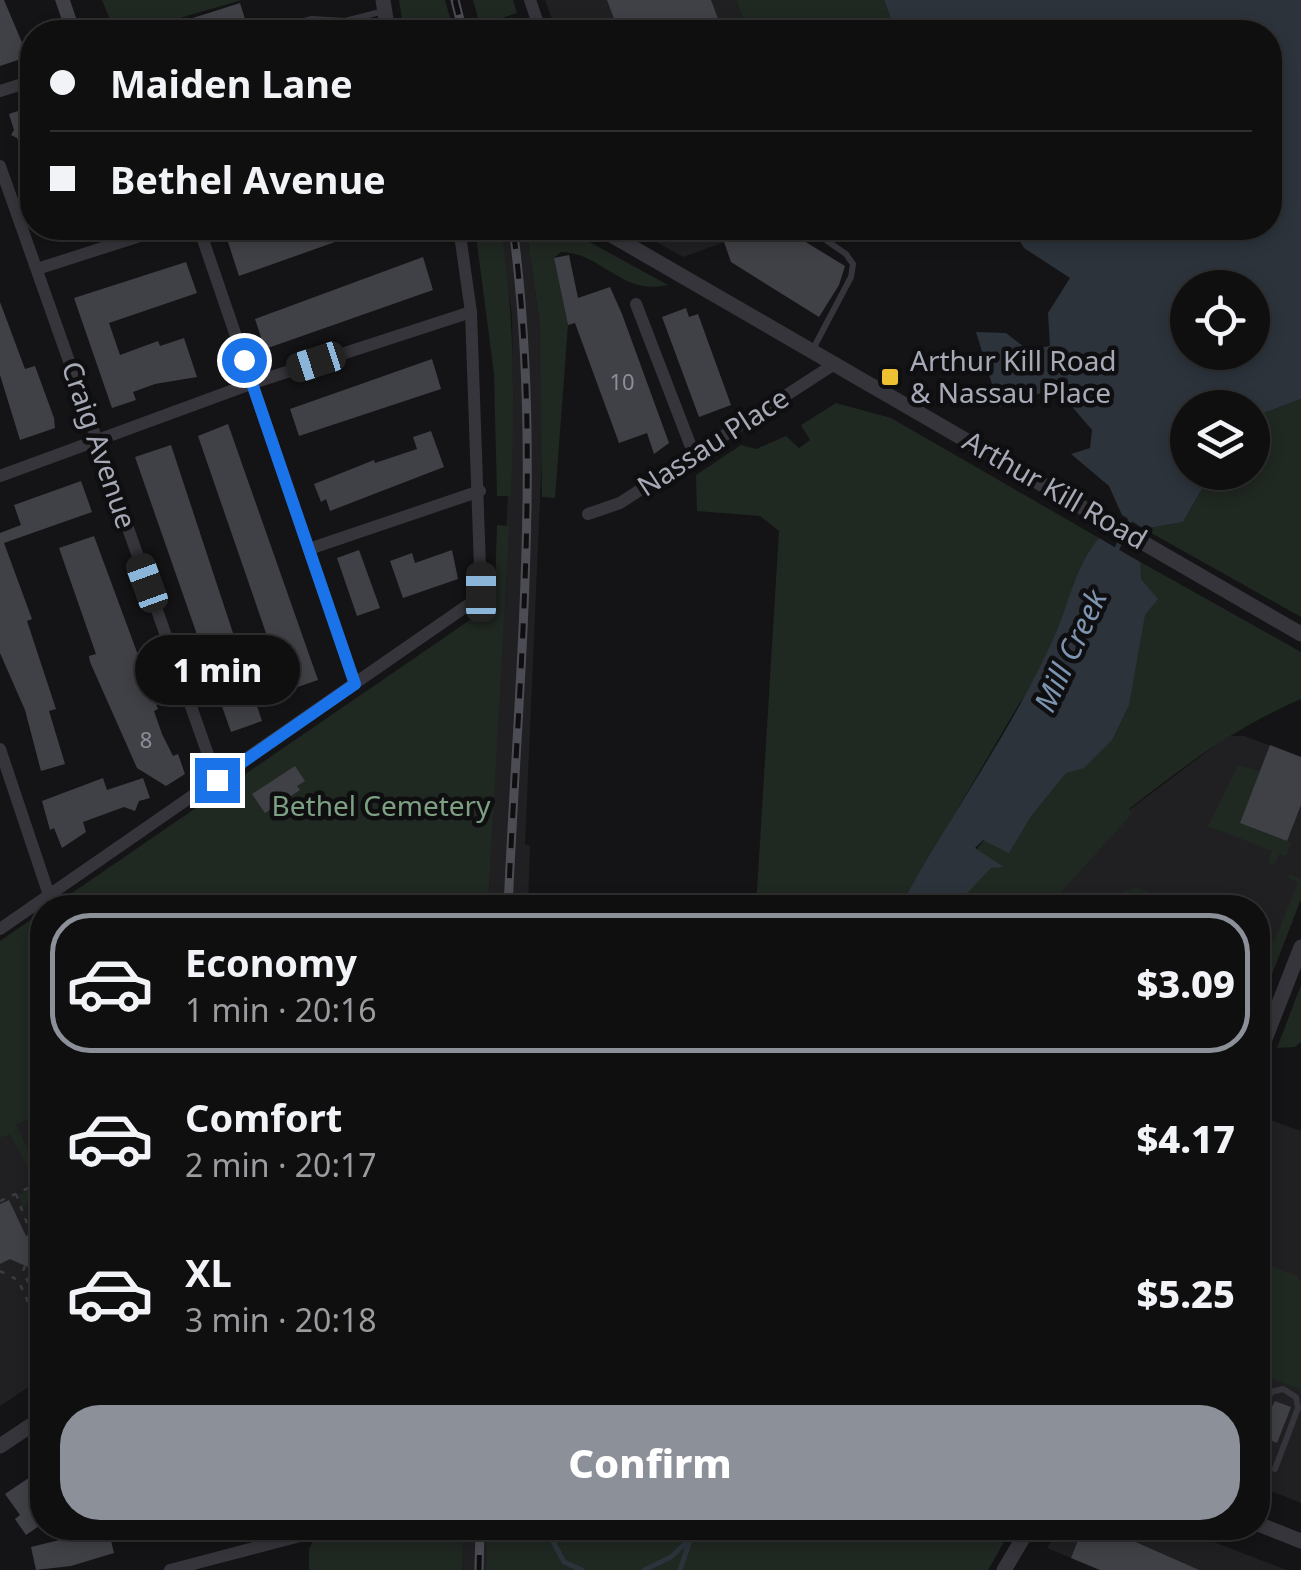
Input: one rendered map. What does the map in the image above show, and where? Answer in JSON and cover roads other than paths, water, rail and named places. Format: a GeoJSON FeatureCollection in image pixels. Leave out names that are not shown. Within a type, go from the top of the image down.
{"type":"FeatureCollection","features":[{"type":"Feature","properties":{"kind":"street","name":"Craig Avenue"},"geometry":{"type":"LineString","coordinates":[[0,166],[20,222]]}},
{"type":"Feature","properties":{"kind":"street","name":"Craig Avenue"},"geometry":{"type":"LineString","coordinates":[[26,240],[217,780]]}},
{"type":"Feature","properties":{"kind":"street"},"geometry":{"type":"LineString","coordinates":[[37,270],[128,240]]}},
{"type":"Feature","properties":{"kind":"street"},"geometry":{"type":"LineString","coordinates":[[204,240],[355,684]]}},
{"type":"Feature","properties":{"kind":"street"},"geometry":{"type":"LineString","coordinates":[[0,749],[48,895],[478,600],[480,491],[471,312],[461,240]]}},
{"type":"Feature","properties":{"kind":"street","name":"Arthur Kill Road"},"geometry":{"type":"LineString","coordinates":[[625,240],[1301,634]]}},
{"type":"Feature","properties":{"kind":"street"},"geometry":{"type":"LineString","coordinates":[[636,304],[693,452]]}},
{"type":"Feature","properties":{"kind":"street"},"geometry":{"type":"LineString","coordinates":[[0,476],[252,383],[471,312]]}},
{"type":"Feature","properties":{"kind":"street","name":"Nassau Place"},"geometry":{"type":"LineString","coordinates":[[588,514],[620,503],[693,452],[836,363]]}},
{"type":"Feature","properties":{"kind":"street"},"geometry":{"type":"LineString","coordinates":[[309,549],[480,491]]}},
{"type":"Feature","properties":{"kind":"street"},"geometry":{"type":"LineString","coordinates":[[0,929],[30,908]]}},
{"type":"Feature","properties":{"kind":"street"},"geometry":{"type":"LineString","coordinates":[[1270,1026],[1301,947]]}},
{"type":"Feature","properties":{"kind":"street"},"geometry":{"type":"LineString","coordinates":[[0,1446],[30,1426]]}},
{"type":"Feature","properties":{"kind":"street"},"geometry":{"type":"LineString","coordinates":[[1270,1529],[1301,1542]]}},
{"type":"Feature","properties":{"kind":"street"},"geometry":{"type":"LineString","coordinates":[[170,1570],[285,1540]]}},
{"type":"Feature","properties":{"kind":"street"},"geometry":{"type":"LineString","coordinates":[[1004,1570],[1022,1540]]}},
{"type":"Feature","properties":{"kind":"lane"},"geometry":{"type":"LineString","coordinates":[[348,20],[384,6]]}},
{"type":"Feature","properties":{"kind":"lane"},"geometry":{"type":"LineString","coordinates":[[310,20],[339,20]]}},
{"type":"Feature","properties":{"kind":"lane"},"geometry":{"type":"LineString","coordinates":[[813,350],[851,277],[853,264],[826,240]]}},
{"type":"Feature","properties":{"kind":"lane"},"geometry":{"type":"LineString","coordinates":[[1270,1395],[1280,1389],[1298,1401],[1275,1469]]}},
{"type":"Feature","properties":{"kind":"water"},"geometry":{"type":"Polygon","coordinates":[[[884,0],[1301,0],[1301,399],[1270,411],[1270,390],[1170,390],[1170,490],[1201,490],[1183,522],[1144,529],[1122,515],[1109,486],[1071,454],[1090,448],[1092,430],[1056,388],[999,407],[976,332],[1006,333],[1028,350],[1050,346],[1048,313],[1070,278],[1024,248],[1019,240],[1282,240],[1282,20],[892,20],[884,0]]]}},
{"type":"Feature","properties":{"kind":"water"},"geometry":{"type":"Polygon","coordinates":[[[1099,538],[1140,562],[1141,579],[1158,599],[1145,615],[1129,705],[1112,740],[1084,768],[1066,773],[1031,816],[1009,853],[983,840],[975,848],[1004,867],[991,868],[965,895],[907,895],[1020,705],[1099,538]]]}},
{"type":"Feature","properties":{"kind":"waterway","name":"Mill Creek"},"geometry":{"type":"LineString","coordinates":[[1115,553],[1131,518]]}},
{"type":"Feature","properties":{"kind":"waterway"},"geometry":{"type":"LineString","coordinates":[[552,1540],[564,1562],[582,1570]]}},
{"type":"Feature","properties":{"kind":"waterway"},"geometry":{"type":"LineString","coordinates":[[644,1570],[671,1557],[689,1540]]}},
{"type":"Feature","properties":{"kind":"waterway","name":"Mill Creek"},"geometry":{"type":"LineString","coordinates":[[680,1570],[690,1540]]}},
{"type":"Feature","properties":{"kind":"railway"},"geometry":{"type":"LineString","coordinates":[[455,0],[460,20]]}},
{"type":"Feature","properties":{"kind":"railway"},"geometry":{"type":"LineString","coordinates":[[509,895],[527,482],[522,312],[514,240]]}},
{"type":"Feature","properties":{"kind":"railway"},"geometry":{"type":"LineString","coordinates":[[479,1570],[480,1540]]}},
{"type":"Feature","properties":{"kind":"place","name":"Arthur Kill Road & Nassau Place"},"geometry":{"type":"Point","coordinates":[890,377]}},
{"type":"Feature","properties":{"kind":"park label","name":"Bethel Cemetery"},"geometry":{"type":"Point","coordinates":[381,806]}}]}
